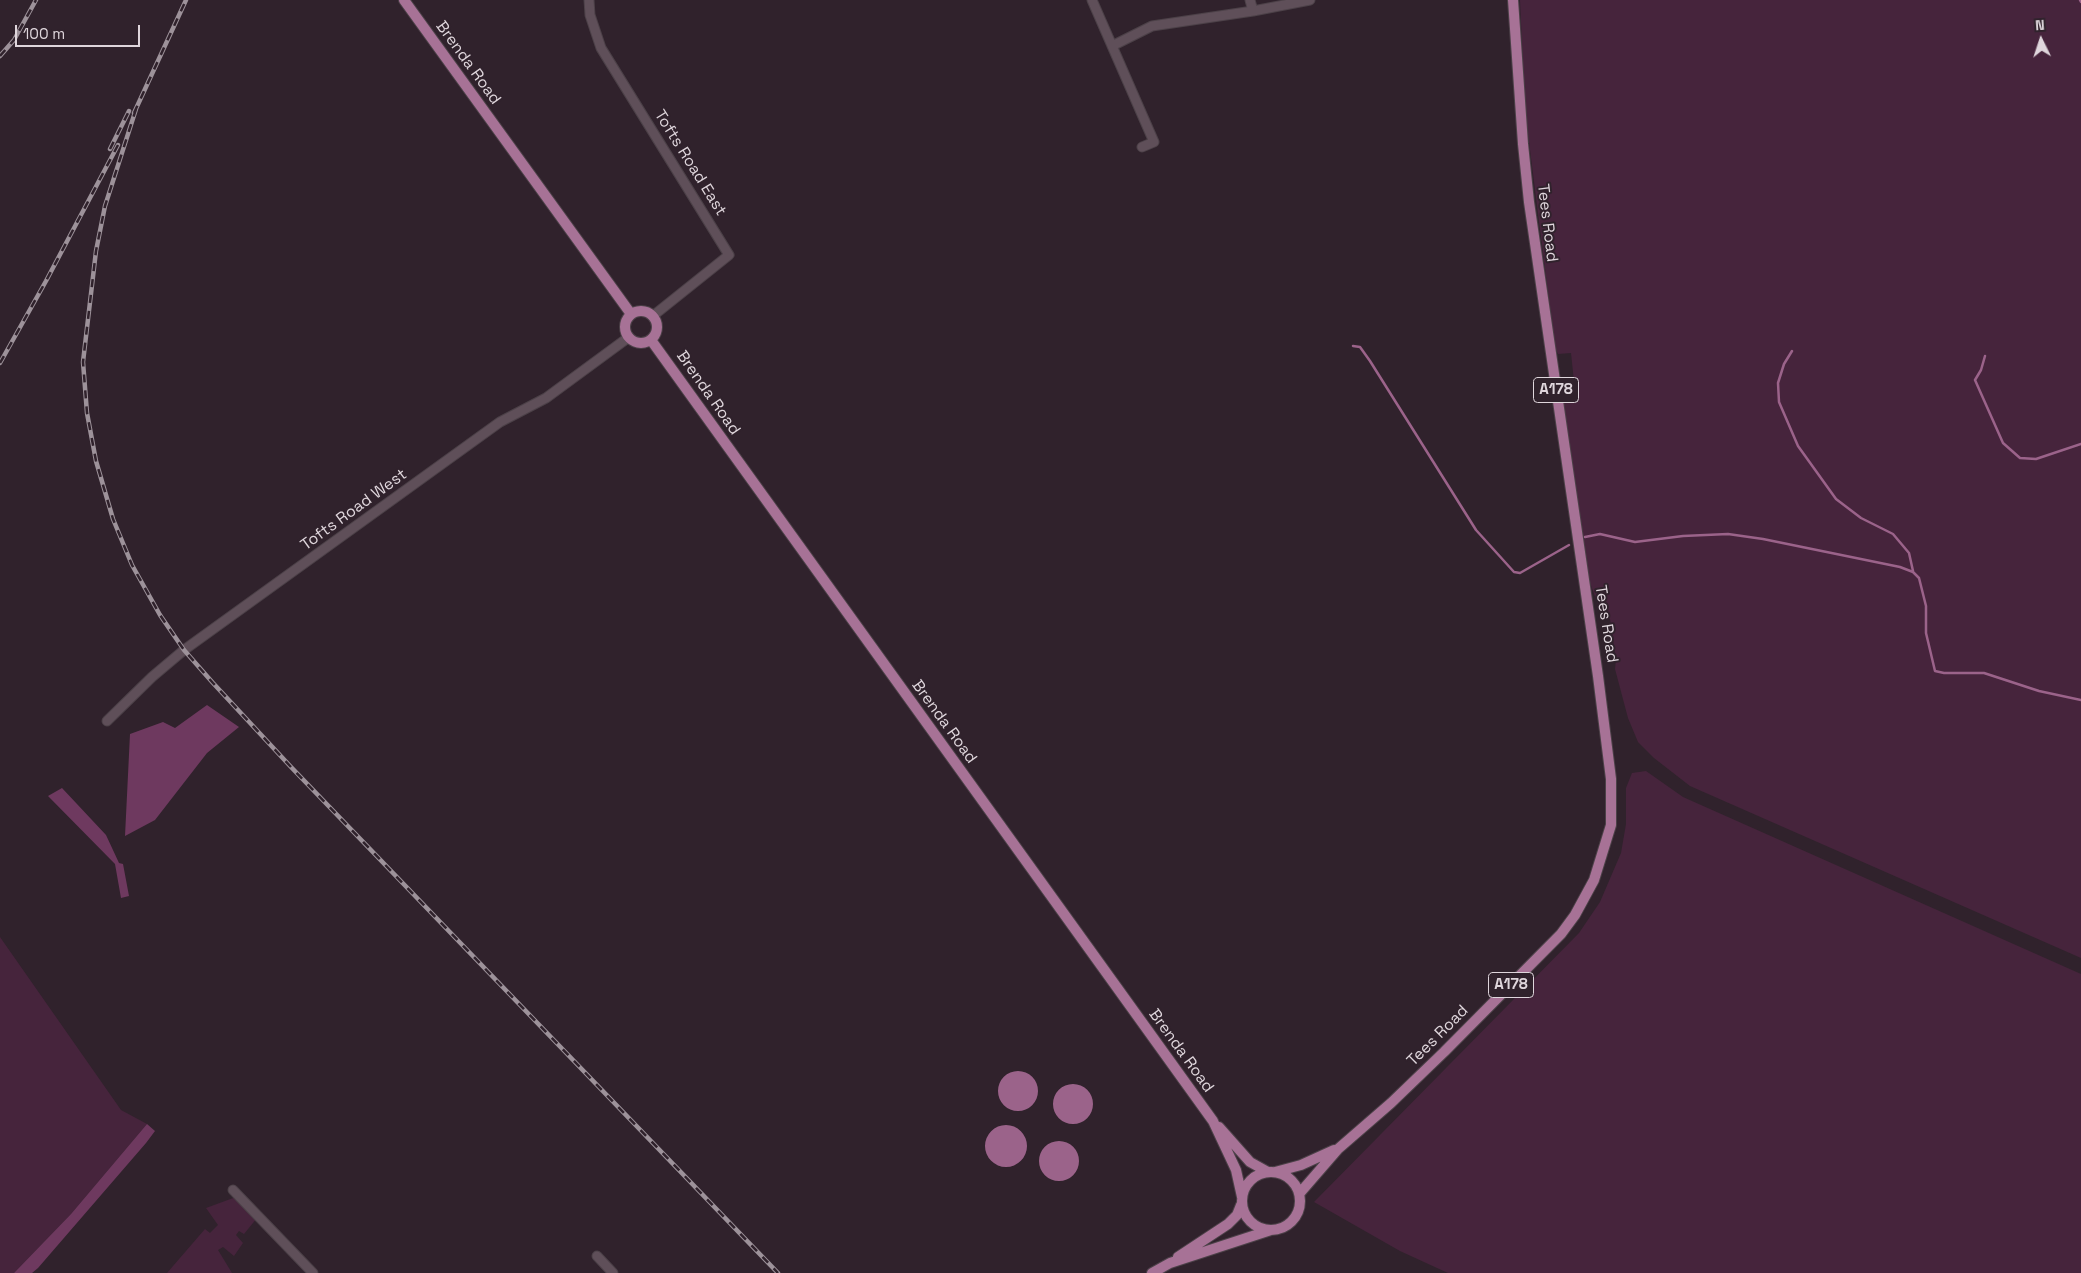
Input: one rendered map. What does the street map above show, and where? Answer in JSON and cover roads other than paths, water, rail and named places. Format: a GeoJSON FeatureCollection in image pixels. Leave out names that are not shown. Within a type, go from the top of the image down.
{"type":"FeatureCollection","features":[{"type":"Feature","properties":{"kind":"main road","name":"Brenda Road"},"geometry":{"type":"LineString","coordinates":[[404,0],[631,314]]}},
{"type":"Feature","properties":{"kind":"main road","name":"Tees Road"},"geometry":{"type":"LineString","coordinates":[[1299,1194],[1311,1177],[1326,1164],[1338,1149],[1391,1103],[1444,1052],[1561,934],[1575,915],[1594,880],[1611,825],[1611,779],[1598,676],[1529,202],[1516,67],[1513,0]]}},
{"type":"Feature","properties":{"kind":"main road"},"geometry":{"type":"LineString","coordinates":[[638,311],[648,311],[654,315],[658,327],[651,340],[645,343],[635,342],[629,337],[625,329],[626,322],[631,314],[638,311]]}},
{"type":"Feature","properties":{"kind":"main road","name":"Brenda Road"},"geometry":{"type":"LineString","coordinates":[[651,340],[1213,1121],[1236,1170],[1242,1201]]}},
{"type":"Feature","properties":{"kind":"main road","name":"Brenda Road"},"geometry":{"type":"LineString","coordinates":[[1213,1121],[1234,1141],[1250,1162],[1270,1172]]}},
{"type":"Feature","properties":{"kind":"main road","name":"Tees Road"},"geometry":{"type":"LineString","coordinates":[[1270,1172],[1301,1165],[1338,1149]]}},
{"type":"Feature","properties":{"kind":"main road"},"geometry":{"type":"LineString","coordinates":[[1270,1172],[1284,1175],[1294,1184],[1299,1194]]}},
{"type":"Feature","properties":{"kind":"main road","name":"A178"},"geometry":{"type":"LineString","coordinates":[[1152,1273],[1228,1224],[1237,1215],[1246,1185],[1254,1177],[1270,1172]]}},
{"type":"Feature","properties":{"kind":"main road","name":"A178"},"geometry":{"type":"LineString","coordinates":[[1170,1263],[1285,1226],[1292,1220],[1299,1204],[1299,1194]]}},
{"type":"Feature","properties":{"kind":"main road"},"geometry":{"type":"LineString","coordinates":[[1242,1201],[1250,1221],[1257,1226],[1271,1230]]}},
{"type":"Feature","properties":{"kind":"street","name":"Tofts Road East"},"geometry":{"type":"LineString","coordinates":[[588,0],[592,24],[601,48],[729,255],[654,315]]}},
{"type":"Feature","properties":{"kind":"street"},"geometry":{"type":"LineString","coordinates":[[1092,0],[1154,142],[1142,147]]}},
{"type":"Feature","properties":{"kind":"street"},"geometry":{"type":"LineString","coordinates":[[1250,0],[1253,12]]}},
{"type":"Feature","properties":{"kind":"street"},"geometry":{"type":"LineString","coordinates":[[1112,46],[1152,26],[1253,12],[1310,0]]}},
{"type":"Feature","properties":{"kind":"street","name":"Tofts Road West"},"geometry":{"type":"LineString","coordinates":[[107,721],[152,677],[184,650],[500,422],[546,398],[629,337]]}},
{"type":"Feature","properties":{"kind":"street"},"geometry":{"type":"LineString","coordinates":[[233,1190],[313,1273]]}},
{"type":"Feature","properties":{"kind":"street"},"geometry":{"type":"LineString","coordinates":[[597,1256],[612,1273]]}},
{"type":"Feature","properties":{"kind":"waterway"},"geometry":{"type":"LineString","coordinates":[[1353,346],[1360,347],[1370,361],[1476,530],[1514,572],[1520,573],[1569,545]]}},
{"type":"Feature","properties":{"kind":"waterway"},"geometry":{"type":"LineString","coordinates":[[1792,351],[1784,364],[1778,383],[1779,402],[1798,446],[1836,499],[1861,518],[1893,534],[1909,553],[1913,571]]}},
{"type":"Feature","properties":{"kind":"waterway"},"geometry":{"type":"LineString","coordinates":[[1985,356],[1981,370],[1975,380],[2003,443],[2020,458],[2036,459],[2081,444]]}},
{"type":"Feature","properties":{"kind":"waterway"},"geometry":{"type":"LineString","coordinates":[[1585,537],[1600,534],[1635,542],[1683,536],[1728,534],[1763,539],[1900,567],[1913,572],[1919,578],[1926,606],[1926,633],[1935,671],[1944,673],[1984,673],[2039,691],[2081,700]]}},
{"type":"Feature","properties":{"kind":"railway"},"geometry":{"type":"LineString","coordinates":[[0,56],[14,40],[36,0]]}},
{"type":"Feature","properties":{"kind":"railway"},"geometry":{"type":"LineString","coordinates":[[134,113],[186,0]]}},
{"type":"Feature","properties":{"kind":"railway"},"geometry":{"type":"LineString","coordinates":[[136,109],[105,206],[96,251],[83,362],[87,413],[96,461],[113,519],[132,565],[160,615],[184,650],[213,683],[291,767],[778,1273]]}},
{"type":"Feature","properties":{"kind":"railway"},"geometry":{"type":"LineString","coordinates":[[110,149],[129,111]]}},
{"type":"Feature","properties":{"kind":"railway"},"geometry":{"type":"LineString","coordinates":[[0,363],[118,145]]}}]}
